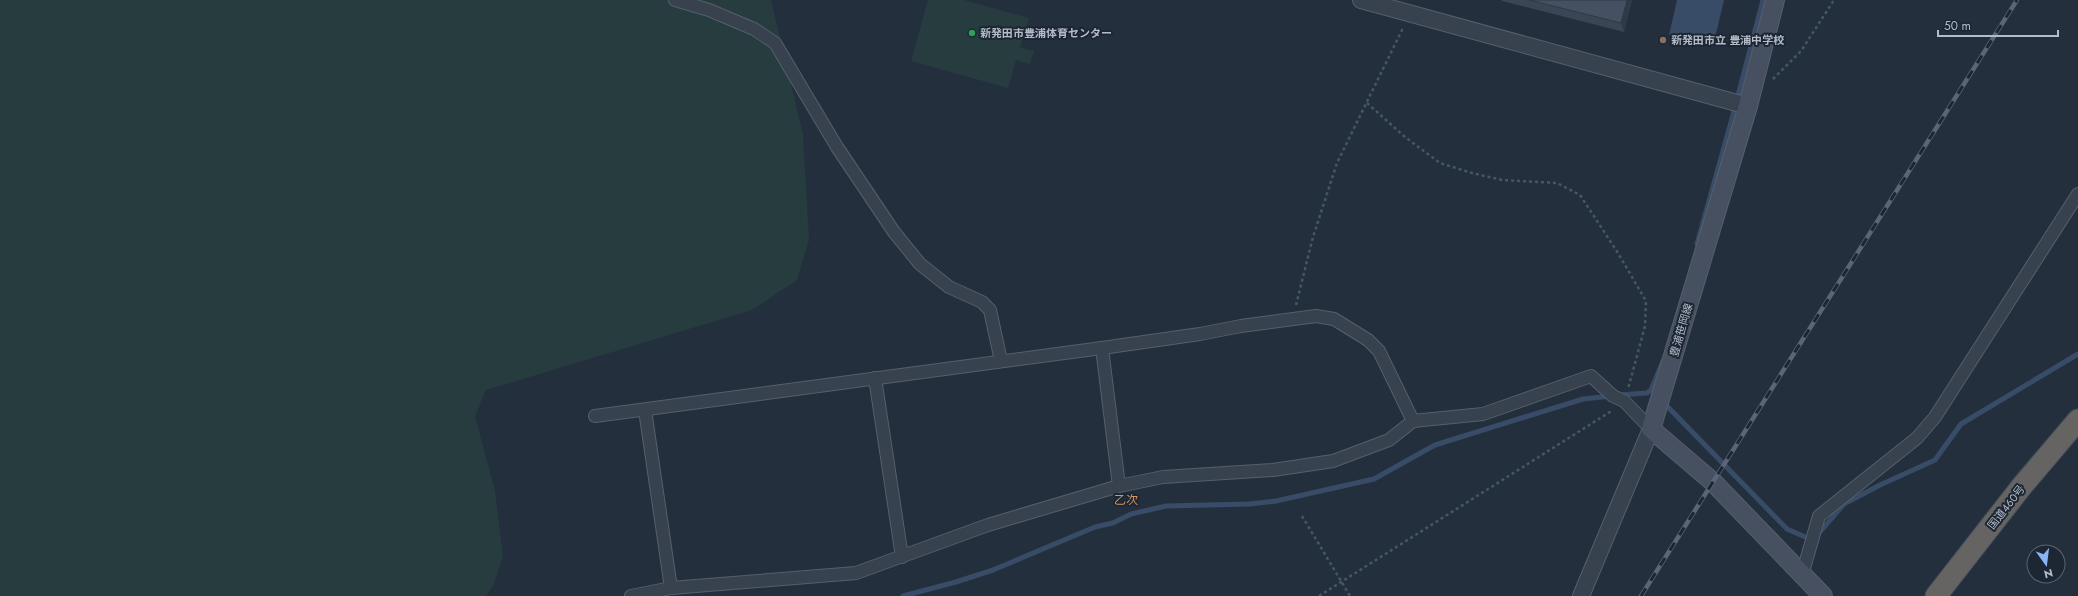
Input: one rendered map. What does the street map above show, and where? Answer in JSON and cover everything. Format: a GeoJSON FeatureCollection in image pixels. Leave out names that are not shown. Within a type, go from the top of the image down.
{"type":"FeatureCollection","features":[{"type":"Feature","properties":{"kind":"highway","name":"国道460号"},"geometry":{"type":"LineString","coordinates":[[1936,596],[2022,486],[2078,420]]}},
{"type":"Feature","properties":{"kind":"main road","name":"豊浦笹岡線"},"geometry":{"type":"LineString","coordinates":[[1651,428],[1748,106],[1775,0]]}},
{"type":"Feature","properties":{"kind":"main road"},"geometry":{"type":"LineString","coordinates":[[1651,428],[1713,482],[1823,596]]}},
{"type":"Feature","properties":{"kind":"street"},"geometry":{"type":"LineString","coordinates":[[675,0],[709,10],[754,29],[775,43],[837,147],[894,232],[920,264],[949,287],[982,302],[990,310],[1001,361]]}},
{"type":"Feature","properties":{"kind":"street"},"geometry":{"type":"LineString","coordinates":[[1361,0],[1748,106]]}},
{"type":"Feature","properties":{"kind":"street"},"geometry":{"type":"LineString","coordinates":[[1802,575],[1819,516],[1917,438],[1936,417],[2078,194]]}},
{"type":"Feature","properties":{"kind":"street"},"geometry":{"type":"LineString","coordinates":[[595,416],[1102,348],[1316,316],[1334,320],[1368,340],[1379,351],[1413,421]]}},
{"type":"Feature","properties":{"kind":"street"},"geometry":{"type":"LineString","coordinates":[[1102,348],[1119,486]]}},
{"type":"Feature","properties":{"kind":"street"},"geometry":{"type":"LineString","coordinates":[[631,596],[671,588],[856,573],[988,525],[1119,486],[1163,477],[1273,470],[1334,461],[1389,440],[1413,421],[1482,414],[1591,376],[1613,396],[1624,401],[1651,428],[1581,596]]}},
{"type":"Feature","properties":{"kind":"street"},"geometry":{"type":"LineString","coordinates":[[875,378],[902,557]]}},
{"type":"Feature","properties":{"kind":"street"},"geometry":{"type":"LineString","coordinates":[[645,410],[671,588]]}},
{"type":"Feature","properties":{"kind":"path"},"geometry":{"type":"LineString","coordinates":[[1769,84],[1801,51],[1834,0]]}},
{"type":"Feature","properties":{"kind":"path"},"geometry":{"type":"LineString","coordinates":[[1293,319],[1313,237],[1337,163],[1411,13]]}},
{"type":"Feature","properties":{"kind":"path"},"geometry":{"type":"LineString","coordinates":[[1319,596],[1606,416],[1624,401],[1645,326],[1646,301],[1618,253],[1580,195],[1557,183],[1502,180],[1440,163],[1405,137],[1367,103]]}},
{"type":"Feature","properties":{"kind":"path"},"geometry":{"type":"LineString","coordinates":[[1302,516],[1350,596]]}},
{"type":"Feature","properties":{"kind":"green space"},"geometry":{"type":"Polygon","coordinates":[[[0,0],[771,0],[803,134],[809,240],[797,280],[752,310],[486,390],[475,416],[495,491],[503,556],[493,586],[486,596],[0,596],[0,0]]]}},
{"type":"Feature","properties":{"kind":"green space","name":"新発田市豊浦体育センター"},"geometry":{"type":"Polygon","coordinates":[[[928,0],[964,0],[1029,18],[1020,47],[1034,51],[1030,64],[1016,60],[1008,88],[911,61],[928,0]]]}},
{"type":"Feature","properties":{"kind":"water"},"geometry":{"type":"Polygon","coordinates":[[[1677,0],[1724,0],[1713,46],[1669,35],[1677,0]]]}},
{"type":"Feature","properties":{"kind":"building"},"geometry":{"type":"Polygon","coordinates":[[[1529,0],[1627,0],[1621,23],[1529,0]]]}},
{"type":"Feature","properties":{"kind":"waterway"},"geometry":{"type":"LineString","coordinates":[[1697,244],[1763,0]]}},
{"type":"Feature","properties":{"kind":"waterway"},"geometry":{"type":"LineString","coordinates":[[1818,534],[1844,504],[1880,485],[1935,460],[1961,424],[2078,354]]}},
{"type":"Feature","properties":{"kind":"waterway"},"geometry":{"type":"LineString","coordinates":[[1619,395],[1647,393],[1651,390],[1663,361]]}},
{"type":"Feature","properties":{"kind":"waterway"},"geometry":{"type":"LineString","coordinates":[[903,596],[956,582],[993,570],[1095,527],[1113,523],[1131,514],[1166,506],[1249,504],[1276,501],[1374,479],[1435,445],[1583,399],[1611,396]]}},
{"type":"Feature","properties":{"kind":"waterway"},"geometry":{"type":"LineString","coordinates":[[1663,402],[1787,529],[1812,540]]}},
{"type":"Feature","properties":{"kind":"railway"},"geometry":{"type":"LineString","coordinates":[[1641,596],[2017,0]]}},
{"type":"Feature","properties":{"kind":"place","name":"新発田市豊浦体育センター"},"geometry":{"type":"Point","coordinates":[972,33]}},
{"type":"Feature","properties":{"kind":"place","name":"新発田市立 豊浦中学校"},"geometry":{"type":"Point","coordinates":[1663,40]}},
{"type":"Feature","properties":{"kind":"district","name":"乙次"},"geometry":{"type":"Point","coordinates":[1126,500]}}]}
